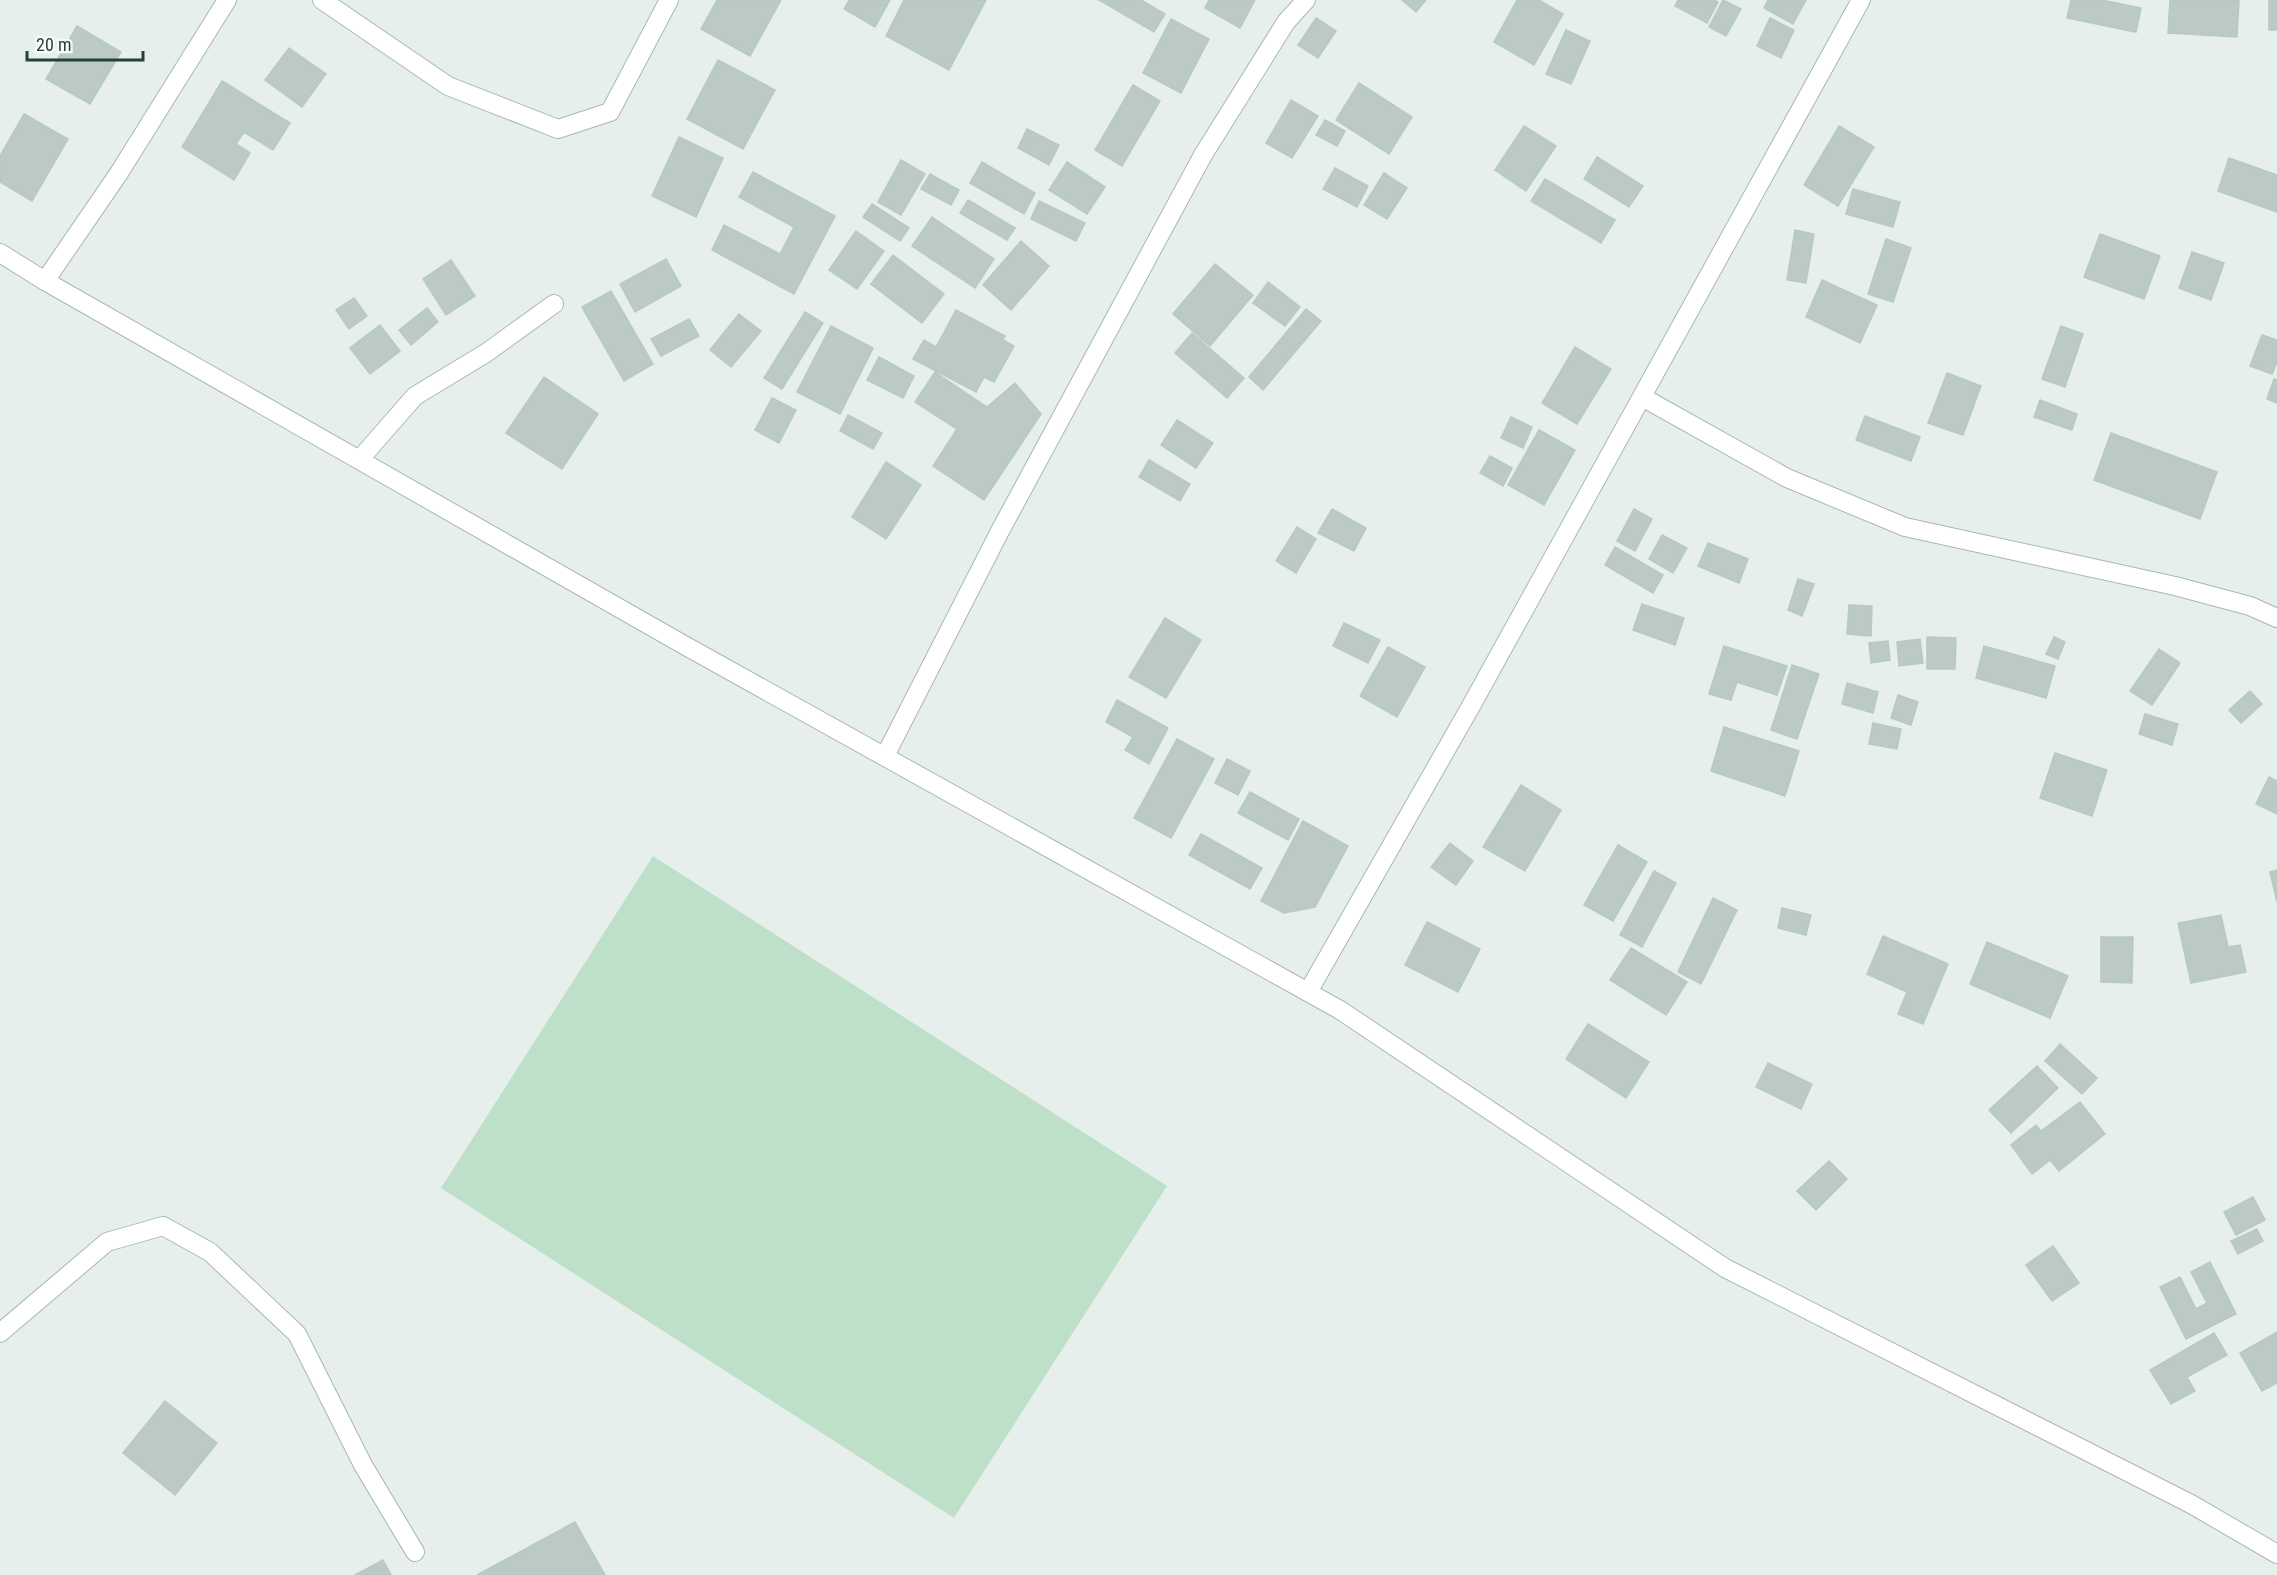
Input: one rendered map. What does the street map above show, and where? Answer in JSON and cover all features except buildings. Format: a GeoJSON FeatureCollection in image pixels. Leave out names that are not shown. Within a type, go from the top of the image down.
{"type":"FeatureCollection","features":[{"type":"Feature","properties":{"kind":"street"},"geometry":{"type":"LineString","coordinates":[[45,281],[119,173],[227,0]]}},
{"type":"Feature","properties":{"kind":"street"},"geometry":{"type":"LineString","coordinates":[[322,0],[448,86],[558,129],[610,112],[669,0]]}},
{"type":"Feature","properties":{"kind":"street"},"geometry":{"type":"LineString","coordinates":[[885,756],[1000,531],[1203,155],[1286,22],[1306,0]]}},
{"type":"Feature","properties":{"kind":"street"},"geometry":{"type":"LineString","coordinates":[[1308,992],[1471,706],[1861,0]]}},
{"type":"Feature","properties":{"kind":"street"},"geometry":{"type":"LineString","coordinates":[[0,253],[45,281],[684,645],[1340,1010],[1725,1268],[2191,1504],[2277,1554]]}},
{"type":"Feature","properties":{"kind":"street"},"geometry":{"type":"LineString","coordinates":[[359,460],[415,396],[486,353],[554,304]]}},
{"type":"Feature","properties":{"kind":"street"},"geometry":{"type":"LineString","coordinates":[[1642,397],[1786,478],[1905,527],[2175,586],[2250,606],[2277,618]]}},
{"type":"Feature","properties":{"kind":"street"},"geometry":{"type":"LineString","coordinates":[[0,1333],[107,1242],[163,1226],[210,1252],[297,1335],[363,1465],[415,1552]]}},
{"type":"Feature","properties":{"kind":"green space"},"geometry":{"type":"Polygon","coordinates":[[[653,856],[1167,1186],[954,1518],[441,1188],[653,856]]]}}]}
